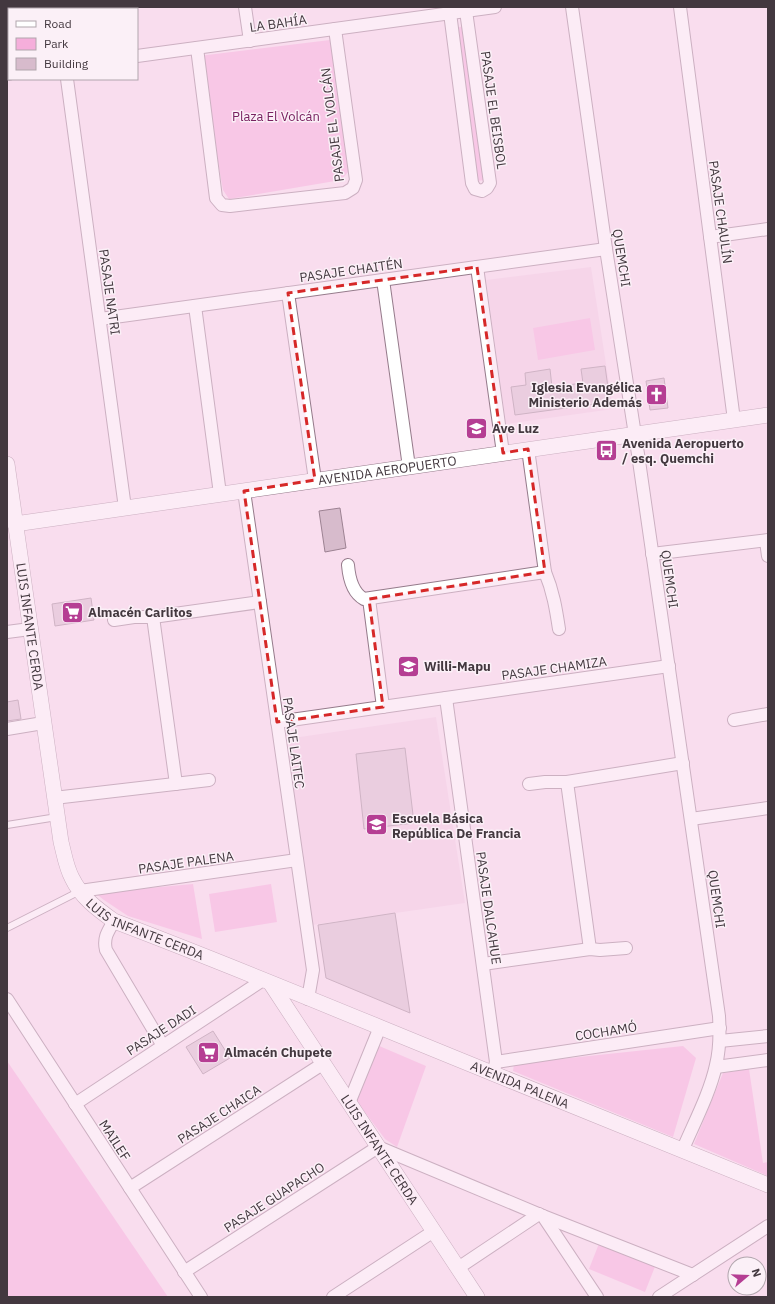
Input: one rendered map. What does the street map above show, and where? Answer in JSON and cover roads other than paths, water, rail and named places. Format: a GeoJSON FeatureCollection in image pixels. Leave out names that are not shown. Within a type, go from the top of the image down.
{"type":"FeatureCollection","features":[{"type":"Feature","properties":{"kind":"street"},"geometry":{"type":"LineString","coordinates":[[245,7],[250,41]]}},
{"type":"Feature","properties":{"kind":"street","name":"LA BAHÍA"},"geometry":{"type":"LineString","coordinates":[[138,56],[495,7]]}},
{"type":"Feature","properties":{"kind":"street","name":"QUEMCHI"},"geometry":{"type":"LineString","coordinates":[[572,7],[606,249],[635,434],[718,1003],[720,1042],[716,1067],[709,1088],[682,1149]]}},
{"type":"Feature","properties":{"kind":"street","name":"PASAJE CHAULÍN"},"geometry":{"type":"LineString","coordinates":[[680,7],[734,420]]}},
{"type":"Feature","properties":{"kind":"street","name":"PASAJE EL BEISBOL"},"geometry":{"type":"LineString","coordinates":[[450,13],[472,183],[475,190],[482,191],[487,188],[490,183],[466,11]]}},
{"type":"Feature","properties":{"kind":"street","name":"PASAJE EL VOLCÁN"},"geometry":{"type":"LineString","coordinates":[[197,48],[216,198],[222,205],[230,206],[345,193],[353,188],[356,180],[335,29]]}},
{"type":"Feature","properties":{"kind":"street","name":"PASAJE NATRI"},"geometry":{"type":"LineString","coordinates":[[67,80],[125,508]]}},
{"type":"Feature","properties":{"kind":"street"},"geometry":{"type":"LineString","coordinates":[[710,237],[768,229]]}},
{"type":"Feature","properties":{"kind":"street","name":"PASAJE CHAITÉN"},"geometry":{"type":"LineString","coordinates":[[100,319],[606,249]]}},
{"type":"Feature","properties":{"kind":"street"},"geometry":{"type":"LineString","coordinates":[[477,267],[503,453]]}},
{"type":"Feature","properties":{"kind":"street"},"geometry":{"type":"LineString","coordinates":[[383,280],[409,467]]}},
{"type":"Feature","properties":{"kind":"street"},"geometry":{"type":"LineString","coordinates":[[288,293],[315,480]]}},
{"type":"Feature","properties":{"kind":"street"},"geometry":{"type":"LineString","coordinates":[[195,306],[220,494]]}},
{"type":"Feature","properties":{"kind":"street","name":"AVENIDA AEROPUERTO"},"geometry":{"type":"LineString","coordinates":[[11,525],[768,415]]}},
{"type":"Feature","properties":{"kind":"street"},"geometry":{"type":"LineString","coordinates":[[528,450],[545,572],[553,595],[558,629]]}},
{"type":"Feature","properties":{"kind":"street","name":"LUIS INFANTE CERDA"},"geometry":{"type":"LineString","coordinates":[[7,464],[11,525],[30,629],[60,842],[72,877],[80,891],[93,906],[114,921],[267,982],[324,1063],[477,1297]]}},
{"type":"Feature","properties":{"kind":"street","name":"PASAJE LAITEC"},"geometry":{"type":"LineString","coordinates":[[244,491],[313,970],[308,999]]}},
{"type":"Feature","properties":{"kind":"street"},"geometry":{"type":"LineString","coordinates":[[652,554],[767,541],[768,556]]}},
{"type":"Feature","properties":{"kind":"street"},"geometry":{"type":"LineString","coordinates":[[348,565],[350,578],[355,588],[362,597],[368,599],[545,572]]}},
{"type":"Feature","properties":{"kind":"street"},"geometry":{"type":"LineString","coordinates":[[368,599],[383,707]]}},
{"type":"Feature","properties":{"kind":"street"},"geometry":{"type":"LineString","coordinates":[[114,620],[134,617],[153,617],[260,602]]}},
{"type":"Feature","properties":{"kind":"street"},"geometry":{"type":"LineString","coordinates":[[153,617],[176,784]]}},
{"type":"Feature","properties":{"kind":"street"},"geometry":{"type":"LineString","coordinates":[[7,632],[30,629]]}},
{"type":"Feature","properties":{"kind":"street","name":"PASAJE CHAMIZA"},"geometry":{"type":"LineString","coordinates":[[277,722],[668,666]]}},
{"type":"Feature","properties":{"kind":"street","name":"PASAJE DALCAHUE"},"geometry":{"type":"LineString","coordinates":[[446,698],[483,964],[494,1068]]}},
{"type":"Feature","properties":{"kind":"street"},"geometry":{"type":"LineString","coordinates":[[734,720],[768,714]]}},
{"type":"Feature","properties":{"kind":"street"},"geometry":{"type":"LineString","coordinates":[[7,728],[43,723]]}},
{"type":"Feature","properties":{"kind":"street"},"geometry":{"type":"LineString","coordinates":[[529,784],[554,781],[567,782],[683,763]]}},
{"type":"Feature","properties":{"kind":"street"},"geometry":{"type":"LineString","coordinates":[[54,798],[208,780]]}},
{"type":"Feature","properties":{"kind":"street"},"geometry":{"type":"LineString","coordinates":[[567,782],[590,949]]}},
{"type":"Feature","properties":{"kind":"street"},"geometry":{"type":"LineString","coordinates":[[691,819],[768,808]]}},
{"type":"Feature","properties":{"kind":"street","name":"PASAJE PALENA"},"geometry":{"type":"LineString","coordinates":[[80,891],[297,860]]}},
{"type":"Feature","properties":{"kind":"street"},"geometry":{"type":"LineString","coordinates":[[114,921],[106,934],[105,939],[105,946],[108,955],[163,1046]]}},
{"type":"Feature","properties":{"kind":"street"},"geometry":{"type":"LineString","coordinates":[[483,964],[590,949],[600,950],[626,948]]}},
{"type":"Feature","properties":{"kind":"street","name":"AVENIDA PALENA"},"geometry":{"type":"LineString","coordinates":[[267,982],[380,1027],[494,1068],[768,1185]]}},
{"type":"Feature","properties":{"kind":"street","name":"PASAJE DADI"},"geometry":{"type":"LineString","coordinates":[[75,1104],[163,1046],[267,982]]}},
{"type":"Feature","properties":{"kind":"street","name":"MAILEF"},"geometry":{"type":"LineString","coordinates":[[7,998],[201,1297]]}},
{"type":"Feature","properties":{"kind":"street"},"geometry":{"type":"LineString","coordinates":[[349,1103],[380,1027]]}},
{"type":"Feature","properties":{"kind":"street","name":"COCHAMÓ"},"geometry":{"type":"LineString","coordinates":[[494,1068],[720,1028]]}},
{"type":"Feature","properties":{"kind":"street"},"geometry":{"type":"LineString","coordinates":[[720,1042],[768,1036]]}},
{"type":"Feature","properties":{"kind":"street"},"geometry":{"type":"LineString","coordinates":[[716,1067],[768,1060]]}},
{"type":"Feature","properties":{"kind":"street","name":"PASAJE CHAICA"},"geometry":{"type":"LineString","coordinates":[[130,1188],[324,1063]]}},
{"type":"Feature","properties":{"kind":"street"},"geometry":{"type":"LineString","coordinates":[[378,1147],[541,1215],[693,1275]]}},
{"type":"Feature","properties":{"kind":"street","name":"PASAJE GUAPACHO"},"geometry":{"type":"LineString","coordinates":[[184,1272],[378,1147]]}},
{"type":"Feature","properties":{"kind":"street"},"geometry":{"type":"LineString","coordinates":[[458,1268],[541,1215]]}},
{"type":"Feature","properties":{"kind":"street"},"geometry":{"type":"LineString","coordinates":[[541,1215],[597,1297]]}},
{"type":"Feature","properties":{"kind":"street"},"geometry":{"type":"LineString","coordinates":[[659,1297],[768,1226]]}},
{"type":"Feature","properties":{"kind":"street"},"geometry":{"type":"LineString","coordinates":[[333,1297],[434,1231]]}},
{"type":"Feature","properties":{"kind":"lane"},"geometry":{"type":"LineString","coordinates":[[7,826],[57,816]]}},
{"type":"Feature","properties":{"kind":"lane"},"geometry":{"type":"LineString","coordinates":[[7,928],[80,891]]}},
{"type":"Feature","properties":{"kind":"place","name":"Iglesia Evangélica Ministerio Además"},"geometry":{"type":"Point","coordinates":[657,394]}},
{"type":"Feature","properties":{"kind":"place","name":"Ave Luz"},"geometry":{"type":"Point","coordinates":[477,428]}},
{"type":"Feature","properties":{"kind":"place","name":"Avenida Aeropuerto / esq. Quemchi"},"geometry":{"type":"Point","coordinates":[606,450]}},
{"type":"Feature","properties":{"kind":"place","name":"Almacén Carlitos"},"geometry":{"type":"Point","coordinates":[73,612]}},
{"type":"Feature","properties":{"kind":"place","name":"Willi-Mapu"},"geometry":{"type":"Point","coordinates":[408,666]}},
{"type":"Feature","properties":{"kind":"place","name":"Escuela Básica República De Francia"},"geometry":{"type":"Point","coordinates":[376,825]}},
{"type":"Feature","properties":{"kind":"place","name":"Almacén Chupete"},"geometry":{"type":"Point","coordinates":[208,1052]}},
{"type":"Feature","properties":{"kind":"park label","name":"Plaza El Volcán"},"geometry":{"type":"Point","coordinates":[276,116]}}]}
